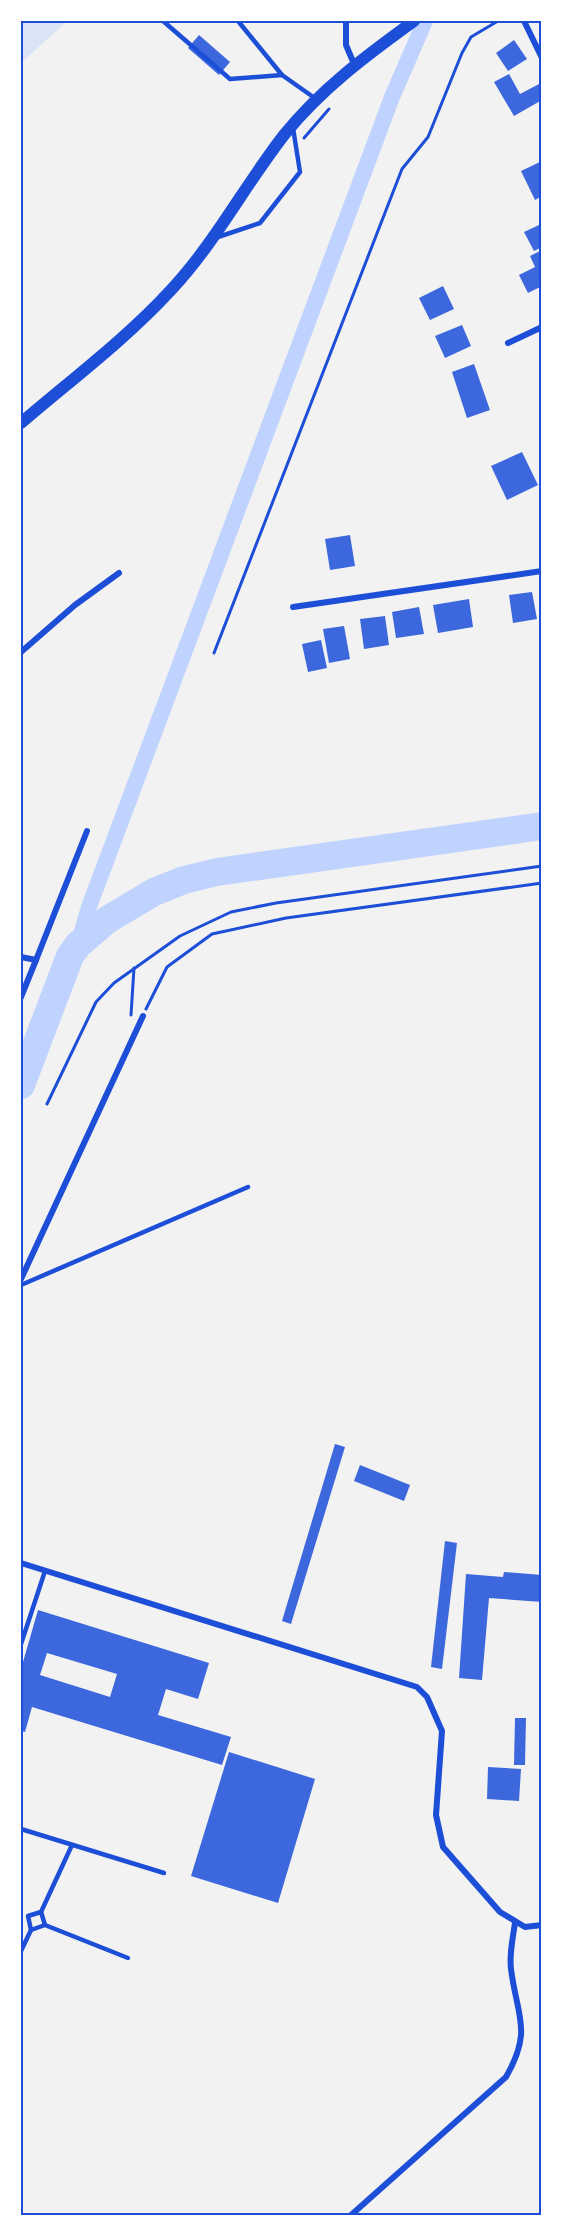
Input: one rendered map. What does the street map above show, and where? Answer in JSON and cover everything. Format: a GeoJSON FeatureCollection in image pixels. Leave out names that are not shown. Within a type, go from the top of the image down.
{"type":"FeatureCollection","features":[{"type":"Feature","properties":{"kind":"main road"},"geometry":{"type":"LineString","coordinates":[[21,423],[137,324],[172,289],[292,126],[316,99],[354,64],[411,23]]}},
{"type":"Feature","properties":{"kind":"street"},"geometry":{"type":"LineString","coordinates":[[346,21],[346,45],[354,64]]}},
{"type":"Feature","properties":{"kind":"street"},"geometry":{"type":"LineString","coordinates":[[524,21],[542,58]]}},
{"type":"Feature","properties":{"kind":"street"},"geometry":{"type":"LineString","coordinates":[[508,343],[542,327]]}},
{"type":"Feature","properties":{"kind":"street"},"geometry":{"type":"LineString","coordinates":[[293,607],[542,571]]}},
{"type":"Feature","properties":{"kind":"street"},"geometry":{"type":"LineString","coordinates":[[21,652],[118,573]]}},
{"type":"Feature","properties":{"kind":"street"},"geometry":{"type":"LineString","coordinates":[[21,997],[87,831]]}},
{"type":"Feature","properties":{"kind":"street"},"geometry":{"type":"LineString","coordinates":[[21,957],[36,960]]}},
{"type":"Feature","properties":{"kind":"street"},"geometry":{"type":"LineString","coordinates":[[21,1279],[143,1016]]}},
{"type":"Feature","properties":{"kind":"street"},"geometry":{"type":"LineString","coordinates":[[21,1563],[417,1687],[427,1697],[442,1731],[436,1815],[443,1847],[500,1912],[525,1927],[542,1925]]}},
{"type":"Feature","properties":{"kind":"street"},"geometry":{"type":"LineString","coordinates":[[350,2216],[506,2077],[517,2057],[522,2037],[521,2013],[511,1968],[515,1923]]}},
{"type":"Feature","properties":{"kind":"lane"},"geometry":{"type":"LineString","coordinates":[[163,21],[230,79],[282,75]]}},
{"type":"Feature","properties":{"kind":"lane"},"geometry":{"type":"LineString","coordinates":[[238,21],[282,75],[316,99]]}},
{"type":"Feature","properties":{"kind":"lane"},"geometry":{"type":"LineString","coordinates":[[210,240],[260,223],[300,172],[292,126]]}},
{"type":"Feature","properties":{"kind":"lane"},"geometry":{"type":"LineString","coordinates":[[21,1285],[248,1187]]}},
{"type":"Feature","properties":{"kind":"lane"},"geometry":{"type":"LineString","coordinates":[[21,1644],[45,1571]]}},
{"type":"Feature","properties":{"kind":"lane"},"geometry":{"type":"LineString","coordinates":[[21,1829],[164,1874]]}},
{"type":"Feature","properties":{"kind":"lane"},"geometry":{"type":"LineString","coordinates":[[45,1925],[41,1912],[72,1845]]}},
{"type":"Feature","properties":{"kind":"lane"},"geometry":{"type":"LineString","coordinates":[[21,1914],[28,1916],[41,1912]]}},
{"type":"Feature","properties":{"kind":"lane"},"geometry":{"type":"LineString","coordinates":[[21,1951],[31,1930],[28,1916]]}},
{"type":"Feature","properties":{"kind":"lane"},"geometry":{"type":"LineString","coordinates":[[31,1930],[45,1925],[128,1958]]}},
{"type":"Feature","properties":{"kind":"path"},"geometry":{"type":"LineString","coordinates":[[214,653],[402,169],[428,137],[462,52],[471,37],[498,21]]}},
{"type":"Feature","properties":{"kind":"path"},"geometry":{"type":"LineString","coordinates":[[47,1104],[96,1002],[114,983],[180,936],[231,912],[276,903],[542,866]]}},
{"type":"Feature","properties":{"kind":"path"},"geometry":{"type":"LineString","coordinates":[[143,1016],[167,967],[212,934],[286,918],[542,883]]}},
{"type":"Feature","properties":{"kind":"path"},"geometry":{"type":"LineString","coordinates":[[128,1047],[134,968]]}},
{"type":"Feature","properties":{"kind":"shaded area"},"geometry":{"type":"Polygon","coordinates":[[[21,21],[65,21],[65,23],[21,63],[21,21]]]}},
{"type":"Feature","properties":{"kind":"building"},"geometry":{"type":"Polygon","coordinates":[[[199,35],[230,62],[219,75],[188,48],[199,35]]]}},
{"type":"Feature","properties":{"kind":"building"},"geometry":{"type":"Polygon","coordinates":[[[514,40],[527,59],[508,71],[496,53],[514,40]]]}},
{"type":"Feature","properties":{"kind":"building"},"geometry":{"type":"Polygon","coordinates":[[[509,74],[520,94],[539,84],[542,90],[542,100],[514,116],[494,82],[509,74]]]}},
{"type":"Feature","properties":{"kind":"building"},"geometry":{"type":"Polygon","coordinates":[[[542,161],[542,196],[535,200],[521,171],[542,161]]]}},
{"type":"Feature","properties":{"kind":"building"},"geometry":{"type":"Polygon","coordinates":[[[539,225],[542,230],[542,247],[534,251],[524,232],[539,225]]]}},
{"type":"Feature","properties":{"kind":"building"},"geometry":{"type":"Polygon","coordinates":[[[542,250],[542,286],[528,293],[519,275],[535,267],[530,256],[542,250]]]}},
{"type":"Feature","properties":{"kind":"building"},"geometry":{"type":"Polygon","coordinates":[[[443,286],[454,309],[430,320],[419,298],[443,286]]]}},
{"type":"Feature","properties":{"kind":"building"},"geometry":{"type":"Polygon","coordinates":[[[462,325],[471,346],[445,358],[435,336],[462,325]]]}},
{"type":"Feature","properties":{"kind":"building"},"geometry":{"type":"Polygon","coordinates":[[[474,364],[490,410],[467,418],[452,372],[474,364]]]}},
{"type":"Feature","properties":{"kind":"building"},"geometry":{"type":"Polygon","coordinates":[[[522,452],[538,485],[507,500],[491,466],[522,452]]]}},
{"type":"Feature","properties":{"kind":"building"},"geometry":{"type":"Polygon","coordinates":[[[350,535],[355,566],[330,570],[325,539],[350,535]]]}},
{"type":"Feature","properties":{"kind":"building"},"geometry":{"type":"Polygon","coordinates":[[[532,592],[537,619],[513,623],[509,595],[532,592]]]}},
{"type":"Feature","properties":{"kind":"building"},"geometry":{"type":"Polygon","coordinates":[[[469,599],[473,627],[438,633],[433,605],[469,599]]]}},
{"type":"Feature","properties":{"kind":"building"},"geometry":{"type":"Polygon","coordinates":[[[419,607],[424,634],[396,638],[392,612],[419,607]]]}},
{"type":"Feature","properties":{"kind":"building"},"geometry":{"type":"Polygon","coordinates":[[[385,616],[389,645],[364,649],[360,619],[385,616]]]}},
{"type":"Feature","properties":{"kind":"building"},"geometry":{"type":"Polygon","coordinates":[[[344,626],[350,659],[329,663],[323,629],[344,626]]]}},
{"type":"Feature","properties":{"kind":"building"},"geometry":{"type":"Polygon","coordinates":[[[321,640],[327,668],[308,672],[302,644],[321,640]]]}},
{"type":"Feature","properties":{"kind":"building"},"geometry":{"type":"Polygon","coordinates":[[[335,1444],[345,1447],[291,1624],[282,1621],[335,1444]]]}},
{"type":"Feature","properties":{"kind":"building"},"geometry":{"type":"Polygon","coordinates":[[[360,1465],[410,1485],[404,1501],[354,1481],[360,1465]]]}},
{"type":"Feature","properties":{"kind":"building"},"geometry":{"type":"Polygon","coordinates":[[[445,1541],[457,1543],[442,1669],[431,1667],[445,1541]]]}},
{"type":"Feature","properties":{"kind":"building"},"geometry":{"type":"Polygon","coordinates":[[[504,1572],[542,1575],[542,1602],[489,1598],[482,1680],[459,1678],[466,1574],[503,1577],[504,1572]]]}},
{"type":"Feature","properties":{"kind":"building"},"geometry":{"type":"Polygon","coordinates":[[[38,1610],[209,1663],[198,1699],[166,1689],[158,1715],[231,1737],[222,1765],[32,1707],[25,1732],[21,1731],[21,1669],[38,1610]],[[47,1653],[40,1675],[110,1697],[117,1674],[47,1653]]]}},
{"type":"Feature","properties":{"kind":"building"},"geometry":{"type":"Polygon","coordinates":[[[515,1718],[526,1718],[525,1765],[514,1765],[515,1718]]]}},
{"type":"Feature","properties":{"kind":"building"},"geometry":{"type":"Polygon","coordinates":[[[229,1752],[315,1779],[278,1903],[191,1876],[229,1752]]]}},
{"type":"Feature","properties":{"kind":"building"},"geometry":{"type":"Polygon","coordinates":[[[488,1767],[521,1769],[519,1801],[487,1799],[488,1767]]]}},
{"type":"Feature","properties":{"kind":"waterway"},"geometry":{"type":"LineString","coordinates":[[78,945],[89,907],[392,97],[425,21]]}},
{"type":"Feature","properties":{"kind":"waterway"},"geometry":{"type":"LineString","coordinates":[[21,1085],[70,956],[78,945],[107,920],[154,892],[184,880],[217,872],[542,826]]}}]}
